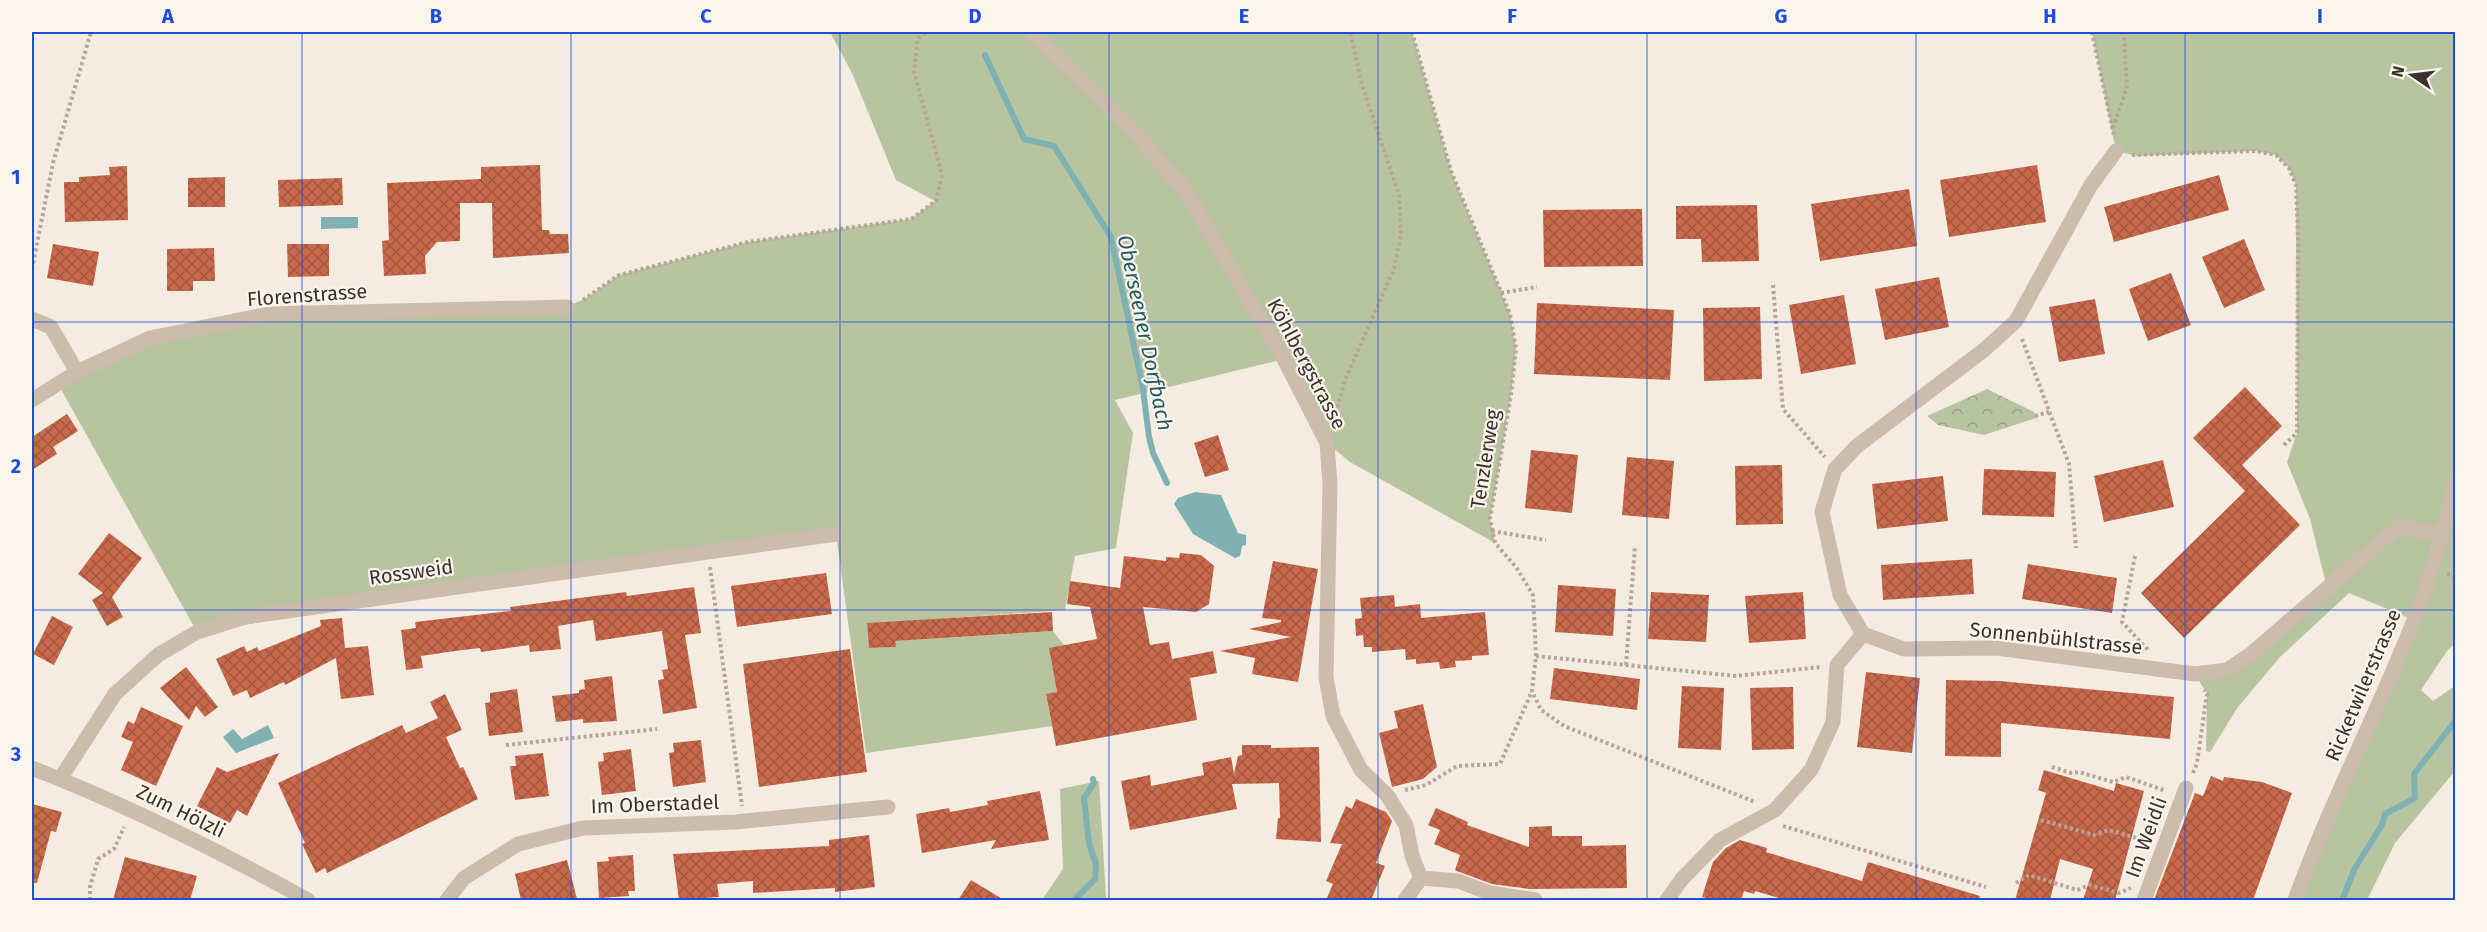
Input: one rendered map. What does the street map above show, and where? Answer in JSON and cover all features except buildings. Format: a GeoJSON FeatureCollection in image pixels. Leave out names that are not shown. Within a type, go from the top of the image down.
{"type":"FeatureCollection","features":[{"type":"Feature","properties":{"kind":"street","name":"Köhlbergstrasse"},"geometry":{"type":"LineString","coordinates":[[1032,32],[1136,134],[1186,192],[1284,359],[1327,443],[1330,485],[1326,677],[1333,716],[1361,770],[1387,795],[1406,825],[1421,878]]}},
{"type":"Feature","properties":{"kind":"street"},"geometry":{"type":"LineString","coordinates":[[1667,900],[1682,879],[1720,840],[1775,810],[1811,770],[1833,722],[1837,665],[1863,634],[1840,595],[1822,512],[1835,469],[1857,446],[1984,350],[2016,321],[2091,185],[2116,151]]}},
{"type":"Feature","properties":{"kind":"street","name":"Florenstrasse"},"geometry":{"type":"LineString","coordinates":[[32,400],[77,372],[150,338],[268,314],[567,307]]}},
{"type":"Feature","properties":{"kind":"street"},"geometry":{"type":"LineString","coordinates":[[32,319],[51,327],[77,372]]}},
{"type":"Feature","properties":{"kind":"street","name":"Ricketwilerstrasse"},"geometry":{"type":"LineString","coordinates":[[2295,900],[2310,859],[2414,620],[2432,570],[2456,481]]}},
{"type":"Feature","properties":{"kind":"street","name":"Sonnenbühlstrasse"},"geometry":{"type":"LineString","coordinates":[[1863,634],[1904,649],[1996,648],[2195,674],[2227,670],[2251,654],[2402,526],[2441,535]]}},
{"type":"Feature","properties":{"kind":"street","name":"Rossweid"},"geometry":{"type":"LineString","coordinates":[[60,779],[115,694],[158,655],[197,632],[245,616],[836,534]]}},
{"type":"Feature","properties":{"kind":"street","name":"Zum Hölzli"},"geometry":{"type":"LineString","coordinates":[[32,768],[131,811],[246,866],[308,900]]}},
{"type":"Feature","properties":{"kind":"street","name":"Im Weidli"},"geometry":{"type":"LineString","coordinates":[[2144,900],[2185,792]]}},
{"type":"Feature","properties":{"kind":"street","name":"Im Oberstadel"},"geometry":{"type":"LineString","coordinates":[[447,900],[464,878],[519,844],[583,828],[735,822],[888,807]]}},
{"type":"Feature","properties":{"kind":"street"},"geometry":{"type":"LineString","coordinates":[[1406,900],[1421,878],[1458,881],[1490,893],[1535,900]]}},
{"type":"Feature","properties":{"kind":"path"},"geometry":{"type":"LineString","coordinates":[[32,269],[53,164],[91,32]]}},
{"type":"Feature","properties":{"kind":"path"},"geometry":{"type":"LineString","coordinates":[[567,307],[586,298],[619,275],[748,242],[911,219],[936,201],[942,175],[914,71],[918,38],[927,32]]}},
{"type":"Feature","properties":{"kind":"path"},"geometry":{"type":"LineString","coordinates":[[1327,443],[1345,380],[1394,269],[1401,234],[1399,195],[1362,85],[1350,32]]}},
{"type":"Feature","properties":{"kind":"path","name":"Tenzlerweg"},"geometry":{"type":"LineString","coordinates":[[1412,32],[1451,171],[1510,314],[1516,349],[1511,395],[1490,519],[1495,543],[1516,567],[1533,595],[1536,656],[1532,691],[1500,764],[1457,766],[1426,785],[1416,788]]}},
{"type":"Feature","properties":{"kind":"path"},"geometry":{"type":"LineString","coordinates":[[2092,32],[2116,151],[2137,156],[2255,151],[2276,155],[2289,168],[2296,185],[2298,239],[2297,433],[2283,446]]}},
{"type":"Feature","properties":{"kind":"path"},"geometry":{"type":"LineString","coordinates":[[2113,128],[2127,87],[2124,32]]}},
{"type":"Feature","properties":{"kind":"path"},"geometry":{"type":"LineString","coordinates":[[1773,285],[1782,409],[1835,469]]}},
{"type":"Feature","properties":{"kind":"path"},"geometry":{"type":"LineString","coordinates":[[1501,293],[1537,287]]}},
{"type":"Feature","properties":{"kind":"path"},"geometry":{"type":"LineString","coordinates":[[2016,321],[2069,464],[2076,548]]}},
{"type":"Feature","properties":{"kind":"path"},"geometry":{"type":"LineString","coordinates":[[2035,416],[2049,412]]}},
{"type":"Feature","properties":{"kind":"path"},"geometry":{"type":"LineString","coordinates":[[1492,531],[1546,540]]}},
{"type":"Feature","properties":{"kind":"path"},"geometry":{"type":"LineString","coordinates":[[1626,665],[1635,546]]}},
{"type":"Feature","properties":{"kind":"path"},"geometry":{"type":"LineString","coordinates":[[2135,556],[2122,622],[2168,671]]}},
{"type":"Feature","properties":{"kind":"path"},"geometry":{"type":"LineString","coordinates":[[711,570],[741,795]]}},
{"type":"Feature","properties":{"kind":"path"},"geometry":{"type":"LineString","coordinates":[[1536,656],[1736,676],[1837,665]]}},
{"type":"Feature","properties":{"kind":"path"},"geometry":{"type":"LineString","coordinates":[[2052,767],[2113,782],[2126,777],[2185,792],[2198,763],[2207,694],[2195,674]]}},
{"type":"Feature","properties":{"kind":"path"},"geometry":{"type":"LineString","coordinates":[[1532,691],[1541,710],[1564,726],[1775,810]]}},
{"type":"Feature","properties":{"kind":"path"},"geometry":{"type":"LineString","coordinates":[[506,745],[657,729]]}},
{"type":"Feature","properties":{"kind":"path"},"geometry":{"type":"LineString","coordinates":[[90,900],[90,887],[98,859],[114,849],[131,811]]}},
{"type":"Feature","properties":{"kind":"path"},"geometry":{"type":"LineString","coordinates":[[1759,819],[1986,887]]}},
{"type":"Feature","properties":{"kind":"path"},"geometry":{"type":"LineString","coordinates":[[2041,820],[2094,835],[2109,830],[2140,839],[2164,827],[2171,829]]}},
{"type":"Feature","properties":{"kind":"path"},"geometry":{"type":"LineString","coordinates":[[2016,883],[2029,875],[2077,890],[2090,885],[2119,893],[2144,882],[2151,884]]}},
{"type":"Feature","properties":{"kind":"green space"},"geometry":{"type":"Polygon","coordinates":[[[830,32],[1412,32],[1451,171],[1510,314],[1516,349],[1511,395],[1490,519],[1495,543],[1350,462],[1327,443],[1284,359],[1115,400],[1133,433],[1116,548],[1075,556],[1065,610],[867,624],[869,648],[895,647],[895,641],[1053,631],[1064,645],[1065,650],[1050,653],[1057,692],[1046,695],[1052,726],[866,753],[836,534],[197,632],[58,384],[150,338],[268,314],[567,307],[586,298],[619,275],[748,242],[911,219],[935,201],[896,180],[852,73],[830,32]]]}},
{"type":"Feature","properties":{"kind":"green space"},"geometry":{"type":"Polygon","coordinates":[[[2092,32],[2455,32],[2455,643],[2421,690],[2433,701],[2455,686],[2455,771],[2395,843],[2367,900],[2295,900],[2414,620],[2349,593],[2280,657],[2238,707],[2210,752],[2206,751],[2207,694],[2195,674],[2227,670],[2327,588],[2310,519],[2287,462],[2297,433],[2296,185],[2289,168],[2276,155],[2255,151],[2137,156],[2116,151],[2092,32]]]}},
{"type":"Feature","properties":{"kind":"green space"},"geometry":{"type":"Polygon","coordinates":[[[1987,389],[2034,412],[2036,418],[1984,435],[1938,425],[1927,416],[1987,389]]]}},
{"type":"Feature","properties":{"kind":"green space"},"geometry":{"type":"Polygon","coordinates":[[[1099,781],[1106,898],[1104,900],[1042,900],[1063,869],[1060,789],[1099,781]]]}},
{"type":"Feature","properties":{"kind":"water"},"geometry":{"type":"Polygon","coordinates":[[[321,217],[358,217],[358,228],[321,229],[321,217]]]}},
{"type":"Feature","properties":{"kind":"water"},"geometry":{"type":"Polygon","coordinates":[[[1195,492],[1221,495],[1238,533],[1246,535],[1246,545],[1242,546],[1240,556],[1235,558],[1193,534],[1174,504],[1178,498],[1195,492]]]}},
{"type":"Feature","properties":{"kind":"water"},"geometry":{"type":"Polygon","coordinates":[[[268,725],[274,738],[236,753],[223,737],[233,729],[242,739],[268,725]]]}},
{"type":"Feature","properties":{"kind":"waterway","name":"Oberseener Dorfbach"},"geometry":{"type":"LineString","coordinates":[[985,55],[1024,139],[1054,146],[1111,237],[1143,389],[1149,437],[1153,453],[1167,483]]}},
{"type":"Feature","properties":{"kind":"waterway"},"geometry":{"type":"LineString","coordinates":[[2342,900],[2355,868],[2382,825],[2385,814],[2415,798],[2414,774],[2456,720]]}},
{"type":"Feature","properties":{"kind":"waterway","name":"Oberseener Dorfbach"},"geometry":{"type":"LineString","coordinates":[[1074,900],[1095,879],[1096,864],[1089,844],[1084,798],[1094,783],[1093,779]]}}]}
